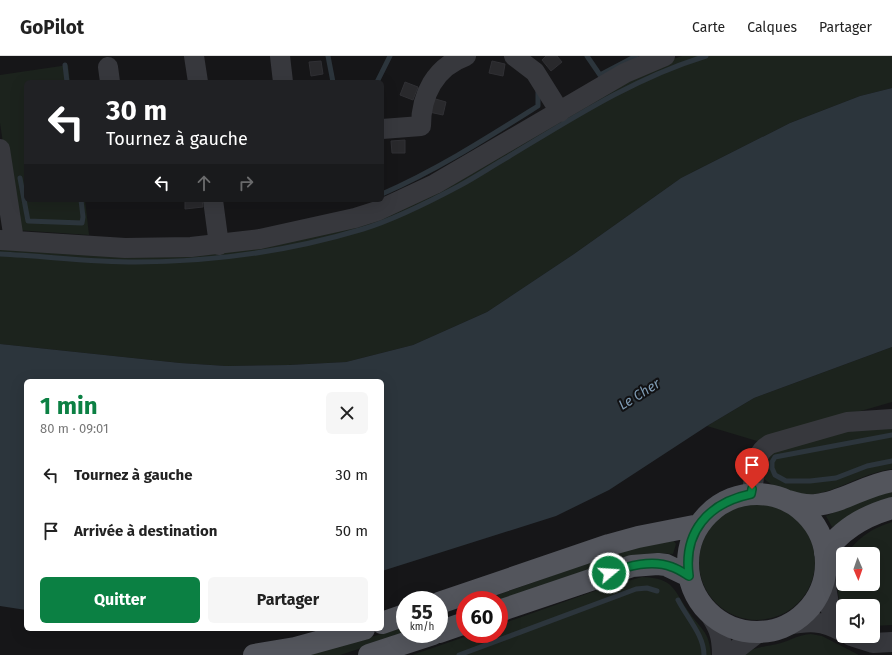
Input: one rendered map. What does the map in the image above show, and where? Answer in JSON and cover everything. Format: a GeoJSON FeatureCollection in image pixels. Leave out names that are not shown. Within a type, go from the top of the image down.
{"type":"FeatureCollection","features":[{"type":"Feature","properties":{"kind":"main road"},"geometry":{"type":"LineString","coordinates":[[892,481],[865,488],[831,503],[810,506],[787,501],[770,495],[751,494],[735,497],[721,504],[709,513],[699,525],[689,550],[689,576],[695,594],[707,610],[718,620],[744,631],[759,632],[772,630],[786,625],[800,616],[812,604],[820,589],[825,563],[834,541],[850,526],[875,512],[892,508]]}},
{"type":"Feature","properties":{"kind":"main road"},"geometry":{"type":"LineString","coordinates":[[787,501],[799,508],[816,528],[822,540],[825,563]]}},
{"type":"Feature","properties":{"kind":"main road"},"geometry":{"type":"LineString","coordinates":[[448,600],[609,545],[638,537],[699,525]]}},
{"type":"Feature","properties":{"kind":"main road"},"geometry":{"type":"LineString","coordinates":[[508,608],[632,566],[658,564],[666,565],[689,576]]}},
{"type":"Feature","properties":{"kind":"main road"},"geometry":{"type":"LineString","coordinates":[[384,622],[396,618]]}},
{"type":"Feature","properties":{"kind":"main road"},"geometry":{"type":"LineString","coordinates":[[254,655],[295,648],[357,631]]}},
{"type":"Feature","properties":{"kind":"main road"},"geometry":{"type":"LineString","coordinates":[[369,655],[406,643]]}},
{"type":"Feature","properties":{"kind":"street"},"geometry":{"type":"LineString","coordinates":[[194,56],[198,80]]}},
{"type":"Feature","properties":{"kind":"street"},"geometry":{"type":"LineString","coordinates":[[280,56],[283,80]]}},
{"type":"Feature","properties":{"kind":"street"},"geometry":{"type":"LineString","coordinates":[[384,129],[421,126],[421,111],[424,98],[430,84],[439,72],[449,64],[466,56]]}},
{"type":"Feature","properties":{"kind":"street"},"geometry":{"type":"LineString","coordinates":[[514,56],[535,72],[560,112]]}},
{"type":"Feature","properties":{"kind":"street"},"geometry":{"type":"LineString","coordinates":[[0,150],[7,240],[125,248],[191,247],[260,240],[300,232],[376,211],[435,184],[560,112],[625,72],[665,56]]}},
{"type":"Feature","properties":{"kind":"street"},"geometry":{"type":"LineString","coordinates":[[213,202],[219,245]]}},
{"type":"Feature","properties":{"kind":"street"},"geometry":{"type":"LineString","coordinates":[[751,494],[754,463],[764,447],[779,440],[847,422],[892,405]]}},
{"type":"Feature","properties":{"kind":"street"},"geometry":{"type":"LineString","coordinates":[[847,422],[892,419]]}},
{"type":"Feature","properties":{"kind":"street"},"geometry":{"type":"LineString","coordinates":[[825,563],[829,606],[832,617],[836,622]]}},
{"type":"Feature","properties":{"kind":"street"},"geometry":{"type":"LineString","coordinates":[[707,610],[717,624],[720,633],[722,655]]}},
{"type":"Feature","properties":{"kind":"street"},"geometry":{"type":"LineString","coordinates":[[786,625],[802,622],[823,623],[836,628]]}},
{"type":"Feature","properties":{"kind":"street"},"geometry":{"type":"LineString","coordinates":[[729,655],[759,632]]}},
{"type":"Feature","properties":{"kind":"street"},"geometry":{"type":"LineString","coordinates":[[880,643],[892,642]]}},
{"type":"Feature","properties":{"kind":"shaded area"},"geometry":{"type":"Polygon","coordinates":[[[682,56],[892,56],[892,88],[860,96],[790,123],[681,178],[574,254],[487,312],[413,345],[346,362],[226,366],[180,363],[0,344],[0,248],[110,255],[364,221],[662,63],[682,56]]]}},
{"type":"Feature","properties":{"kind":"shaded area"},"geometry":{"type":"Polygon","coordinates":[[[68,65],[70,80],[24,80],[24,202],[85,202],[89,235],[16,230],[0,123],[0,75],[68,65]]]}},
{"type":"Feature","properties":{"kind":"shaded area"},"geometry":{"type":"Polygon","coordinates":[[[892,347],[892,402],[757,441],[707,426],[754,398],[892,347]]]}},
{"type":"Feature","properties":{"kind":"shaded area"},"geometry":{"type":"Polygon","coordinates":[[[892,424],[892,469],[875,473],[828,491],[813,494],[798,494],[781,490],[764,479],[763,472],[766,461],[773,453],[789,442],[892,424]]]}},
{"type":"Feature","properties":{"kind":"shaded area"},"geometry":{"type":"Polygon","coordinates":[[[892,490],[892,499],[832,527],[826,516],[857,502],[892,490]]]}},
{"type":"Feature","properties":{"kind":"shaded area"},"geometry":{"type":"Polygon","coordinates":[[[757,504],[779,508],[798,521],[811,540],[815,562],[811,584],[798,603],[779,616],[757,620],[735,616],[716,603],[703,584],[699,562],[703,540],[716,521],[735,508],[757,504]]]}},
{"type":"Feature","properties":{"kind":"shaded area"},"geometry":{"type":"Polygon","coordinates":[[[892,522],[892,625],[880,626],[880,599],[839,599],[838,596],[838,591],[880,591],[880,547],[852,547],[866,534],[878,527],[892,522]]]}},
{"type":"Feature","properties":{"kind":"shaded area"},"geometry":{"type":"Polygon","coordinates":[[[674,541],[676,544],[673,554],[655,553],[638,555],[508,597],[508,591],[631,548],[674,541]]]}},
{"type":"Feature","properties":{"kind":"shaded area"},"geometry":{"type":"Polygon","coordinates":[[[642,577],[653,578],[667,583],[676,592],[704,631],[708,640],[711,655],[412,655],[456,640],[456,643],[508,643],[508,622],[606,587],[642,577]]]}},
{"type":"Feature","properties":{"kind":"shaded area"},"geometry":{"type":"Polygon","coordinates":[[[396,630],[396,637],[340,655],[306,655],[396,630]]]}},
{"type":"Feature","properties":{"kind":"shaded area"},"geometry":{"type":"Polygon","coordinates":[[[811,634],[822,636],[859,655],[743,655],[757,648],[781,643],[798,636],[811,634]]]}},
{"type":"Feature","properties":{"kind":"water","name":"Le Cher"},"geometry":{"type":"Polygon","coordinates":[[[892,88],[892,347],[754,398],[707,426],[609,490],[556,516],[384,570],[384,379],[24,379],[24,610],[0,606],[0,344],[180,363],[226,366],[346,362],[413,345],[487,312],[574,254],[681,178],[790,123],[860,96],[892,88]]]}},
{"type":"Feature","properties":{"kind":"building"},"geometry":{"type":"Polygon","coordinates":[[[546,56],[557,56],[562,62],[551,71],[542,60],[546,56]]]}},
{"type":"Feature","properties":{"kind":"building"},"geometry":{"type":"Polygon","coordinates":[[[321,61],[323,74],[311,76],[309,62],[321,61]]]}},
{"type":"Feature","properties":{"kind":"building"},"geometry":{"type":"Polygon","coordinates":[[[492,61],[505,64],[503,76],[489,73],[492,61]]]}},
{"type":"Feature","properties":{"kind":"building"},"geometry":{"type":"Polygon","coordinates":[[[405,82],[418,87],[413,100],[400,95],[405,82]]]}},
{"type":"Feature","properties":{"kind":"building"},"geometry":{"type":"Polygon","coordinates":[[[432,98],[446,102],[443,115],[429,112],[432,98]]]}},
{"type":"Feature","properties":{"kind":"building"},"geometry":{"type":"Polygon","coordinates":[[[405,140],[405,153],[392,153],[391,141],[405,140]]]}},
{"type":"Feature","properties":{"kind":"building"},"geometry":{"type":"Polygon","coordinates":[[[185,202],[202,202],[203,207],[185,209],[185,202]]]}},
{"type":"Feature","properties":{"kind":"waterway"},"geometry":{"type":"LineString","coordinates":[[328,56],[333,80]]}},
{"type":"Feature","properties":{"kind":"waterway"},"geometry":{"type":"LineString","coordinates":[[378,80],[390,56]]}},
{"type":"Feature","properties":{"kind":"waterway"},"geometry":{"type":"LineString","coordinates":[[587,56],[600,75],[636,56]]}},
{"type":"Feature","properties":{"kind":"waterway"},"geometry":{"type":"LineString","coordinates":[[0,254],[119,262],[193,260],[251,254],[335,237],[375,225],[424,204],[472,179],[604,100],[679,65],[706,56]]}},
{"type":"Feature","properties":{"kind":"waterway"},"geometry":{"type":"LineString","coordinates":[[65,65],[67,80]]}},
{"type":"Feature","properties":{"kind":"waterway"},"geometry":{"type":"LineString","coordinates":[[384,193],[422,175],[481,142],[538,106],[538,90]]}},
{"type":"Feature","properties":{"kind":"waterway"},"geometry":{"type":"LineString","coordinates":[[20,178],[24,200]]}},
{"type":"Feature","properties":{"kind":"waterway"},"geometry":{"type":"LineString","coordinates":[[24,202],[28,221],[82,223],[83,217],[81,202]]}},
{"type":"Feature","properties":{"kind":"waterway"},"geometry":{"type":"LineString","coordinates":[[892,435],[775,457],[772,462],[772,468],[775,475],[786,481],[810,481],[836,478],[867,466],[892,461]]}},
{"type":"Feature","properties":{"kind":"waterway"},"geometry":{"type":"LineString","coordinates":[[459,655],[636,589],[647,588],[657,591]]}},
{"type":"Feature","properties":{"kind":"waterway"},"geometry":{"type":"LineString","coordinates":[[678,600],[701,640],[704,655]]}},
{"type":"Feature","properties":{"kind":"route"},"geometry":{"type":"LineString","coordinates":[[609,573],[632,566],[658,564],[673,567],[689,576],[689,550],[691,541],[699,525],[709,513],[721,504],[735,497],[751,494],[752,489]]}}]}
